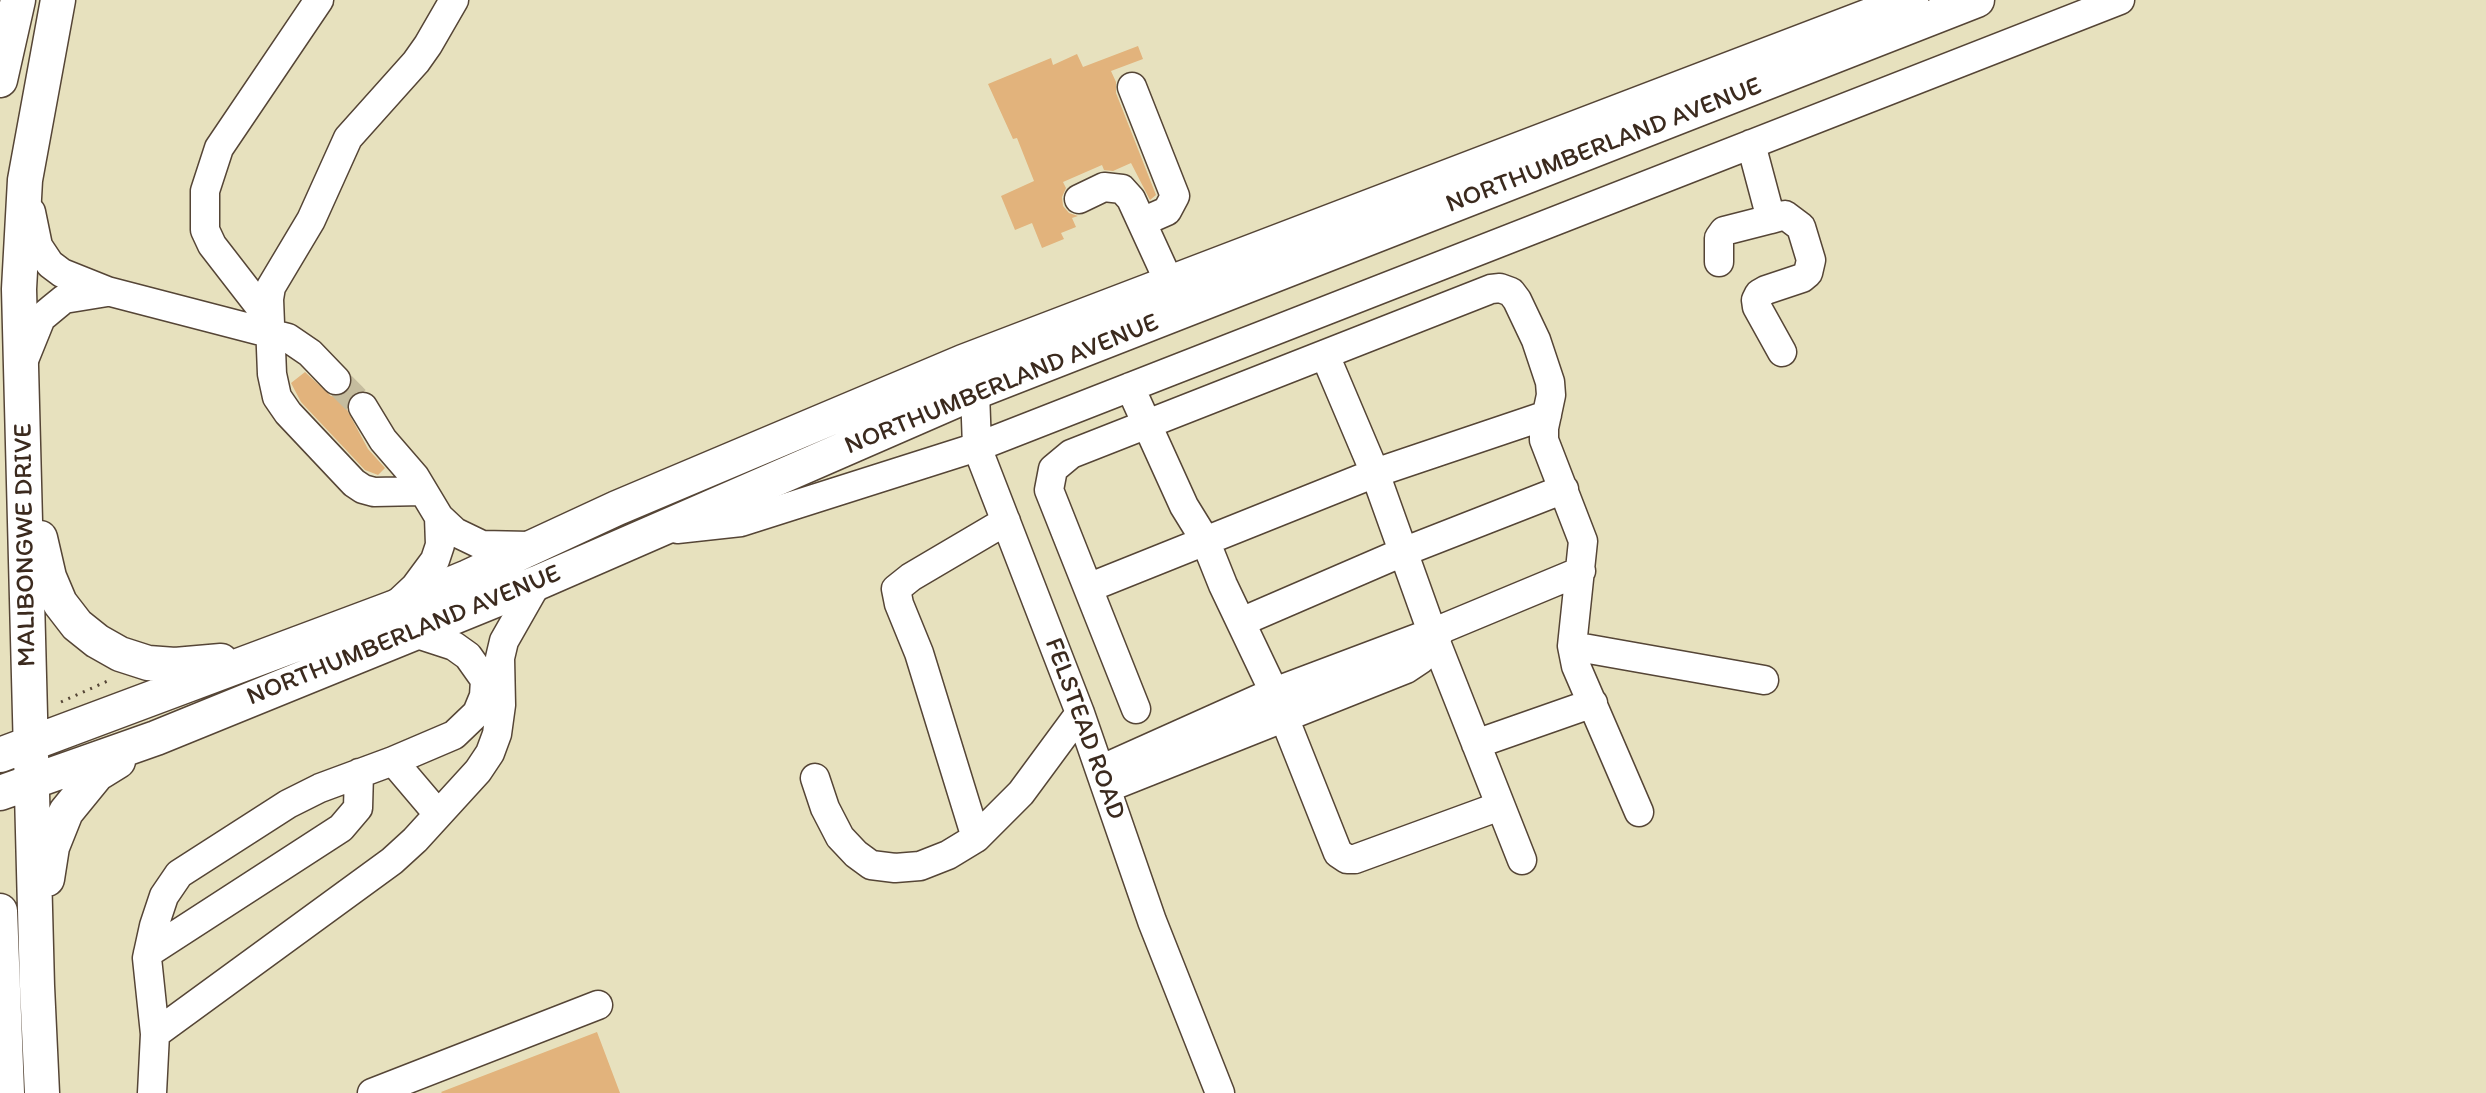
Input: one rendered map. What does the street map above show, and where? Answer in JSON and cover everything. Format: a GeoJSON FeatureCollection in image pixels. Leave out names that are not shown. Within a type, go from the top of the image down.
{"type":"FeatureCollection","features":[{"type":"Feature","properties":{"kind":"main road"},"geometry":{"type":"LineString","coordinates":[[0,80],[18,0]]}},
{"type":"Feature","properties":{"kind":"main road","name":"MALIBONGWE DRIVE"},"geometry":{"type":"LineString","coordinates":[[42,1093],[37,986],[16,788],[24,459],[20,276],[25,180],[58,0]]}},
{"type":"Feature","properties":{"kind":"main road","name":"NORTHUMBERLAND AVENUE"},"geometry":{"type":"LineString","coordinates":[[16,748],[266,657],[537,583],[662,530],[969,377],[1170,284],[1911,0]]}},
{"type":"Feature","properties":{"kind":"main road","name":"NORTHUMBERLAND AVENUE"},"geometry":{"type":"LineString","coordinates":[[16,788],[156,738],[402,620],[468,577],[531,546],[969,377],[1977,0]]}},
{"type":"Feature","properties":{"kind":"main road"},"geometry":{"type":"LineString","coordinates":[[24,459],[49,577],[60,603],[77,625],[120,654],[148,663],[175,665],[266,657]]}},
{"type":"Feature","properties":{"kind":"main road"},"geometry":{"type":"LineString","coordinates":[[37,986],[45,896],[52,847],[59,827],[79,793],[97,774],[156,738]]}},
{"type":"Feature","properties":{"kind":"main road"},"geometry":{"type":"LineString","coordinates":[[0,911],[7,1093]]}},
{"type":"Feature","properties":{"kind":"street"},"geometry":{"type":"LineString","coordinates":[[272,332],[260,307],[208,237],[203,213],[205,191],[219,148],[319,0]]}},
{"type":"Feature","properties":{"kind":"street"},"geometry":{"type":"LineString","coordinates":[[423,491],[374,492],[363,489],[312,440],[277,397],[272,374],[269,299],[271,287],[311,220],[348,138],[416,62],[454,0]]}},
{"type":"Feature","properties":{"kind":"street"},"geometry":{"type":"LineString","coordinates":[[662,530],[741,522],[977,447],[2120,0]]}},
{"type":"Feature","properties":{"kind":"street"},"geometry":{"type":"LineString","coordinates":[[1132,87],[1175,196],[1167,211],[1142,222]]}},
{"type":"Feature","properties":{"kind":"street"},"geometry":{"type":"LineString","coordinates":[[1751,144],[1771,219]]}},
{"type":"Feature","properties":{"kind":"street"},"geometry":{"type":"LineString","coordinates":[[25,180],[38,246],[50,264],[62,273],[107,291],[288,338],[310,353],[336,380]]}},
{"type":"Feature","properties":{"kind":"street"},"geometry":{"type":"LineString","coordinates":[[1079,199],[1104,187],[1122,189],[1131,199],[1170,284]]}},
{"type":"Feature","properties":{"kind":"street"},"geometry":{"type":"LineString","coordinates":[[1719,262],[1719,238],[1724,231],[1785,215],[1801,227],[1811,260],[1808,273],[1766,290],[1756,300],[1782,352]]}},
{"type":"Feature","properties":{"kind":"street"},"geometry":{"type":"LineString","coordinates":[[1136,709],[1049,490],[1053,469],[1071,454],[1500,288],[1511,292],[1517,300],[1536,340],[1550,382],[1544,440],[1583,541],[1572,646],[1576,666],[1639,812]]}},
{"type":"Feature","properties":{"kind":"street"},"geometry":{"type":"LineString","coordinates":[[22,368],[32,334],[41,318],[64,299],[107,291]]}},
{"type":"Feature","properties":{"kind":"street"},"geometry":{"type":"LineString","coordinates":[[1325,355],[1375,473],[1522,860]]}},
{"type":"Feature","properties":{"kind":"street","name":"FELSTEAD ROAD"},"geometry":{"type":"LineString","coordinates":[[969,377],[977,447],[1080,713],[1152,921],[1220,1093]]}},
{"type":"Feature","properties":{"kind":"street"},"geometry":{"type":"LineString","coordinates":[[1130,387],[1184,506],[1205,540],[1279,705],[1338,853],[1347,859],[1355,859],[1500,806]]}},
{"type":"Feature","properties":{"kind":"street"},"geometry":{"type":"LineString","coordinates":[[363,407],[439,517],[455,532],[482,545],[531,546]]}},
{"type":"Feature","properties":{"kind":"street"},"geometry":{"type":"LineString","coordinates":[[1088,588],[1375,473],[1547,415]]}},
{"type":"Feature","properties":{"kind":"street"},"geometry":{"type":"LineString","coordinates":[[1241,622],[1403,552],[1564,489]]}},
{"type":"Feature","properties":{"kind":"street"},"geometry":{"type":"LineString","coordinates":[[152,1093],[155,1034],[148,953],[164,896],[179,874],[288,804],[454,735],[477,713],[484,696],[485,680],[468,656],[402,620],[415,587],[435,560],[440,545],[439,517]]}},
{"type":"Feature","properties":{"kind":"street"},"geometry":{"type":"LineString","coordinates":[[976,838],[896,589],[1006,521]]}},
{"type":"Feature","properties":{"kind":"street"},"geometry":{"type":"LineString","coordinates":[[1104,779],[1355,675],[1406,669],[1421,659],[1437,634],[1581,571]]}},
{"type":"Feature","properties":{"kind":"street"},"geometry":{"type":"LineString","coordinates":[[155,1034],[392,861],[478,771],[490,753],[497,734],[501,705],[500,658],[504,641],[537,583]]}},
{"type":"Feature","properties":{"kind":"street"},"geometry":{"type":"LineString","coordinates":[[1572,646],[1764,680]]}},
{"type":"Feature","properties":{"kind":"street"},"geometry":{"type":"LineString","coordinates":[[1476,744],[1593,703]]}},
{"type":"Feature","properties":{"kind":"street"},"geometry":{"type":"LineString","coordinates":[[815,778],[825,808],[840,837],[871,865],[895,868],[920,866],[948,855],[976,838],[1021,793],[1080,713]]}},
{"type":"Feature","properties":{"kind":"street"},"geometry":{"type":"LineString","coordinates":[[393,761],[438,814]]}},
{"type":"Feature","properties":{"kind":"street"},"geometry":{"type":"LineString","coordinates":[[148,953],[341,828],[358,808],[359,773]]}},
{"type":"Feature","properties":{"kind":"street"},"geometry":{"type":"LineString","coordinates":[[372,1093],[598,1005]]}},
{"type":"Feature","properties":{"kind":"path"},"geometry":{"type":"LineString","coordinates":[[58,704],[121,675]]}},
{"type":"Feature","properties":{"kind":"building"},"geometry":{"type":"Polygon","coordinates":[[[1138,46],[1143,59],[1111,71],[1116,82],[1116,93],[1156,195],[1150,200],[1131,163],[1113,171],[1104,170],[1102,165],[1063,182],[1066,188],[1062,197],[1063,206],[1069,213],[1078,216],[1072,218],[1076,227],[1061,233],[1064,239],[1042,248],[1032,223],[1015,230],[1001,196],[1034,181],[1017,138],[1013,139],[988,84],[1051,58],[1053,65],[1077,54],[1083,67],[1138,46]]]}},
{"type":"Feature","properties":{"kind":"building"},"geometry":{"type":"Polygon","coordinates":[[[305,372],[331,396],[339,397],[347,393],[353,378],[363,390],[349,398],[346,408],[368,449],[385,468],[378,475],[365,470],[301,402],[291,383],[305,372]]]}},
{"type":"Feature","properties":{"kind":"building"},"geometry":{"type":"Polygon","coordinates":[[[597,1032],[620,1093],[441,1092],[597,1032]]]}},
{"type":"Feature","properties":{"kind":"tunnel"},"geometry":{"type":"LineString","coordinates":[[336,380],[363,407]]}}]}
